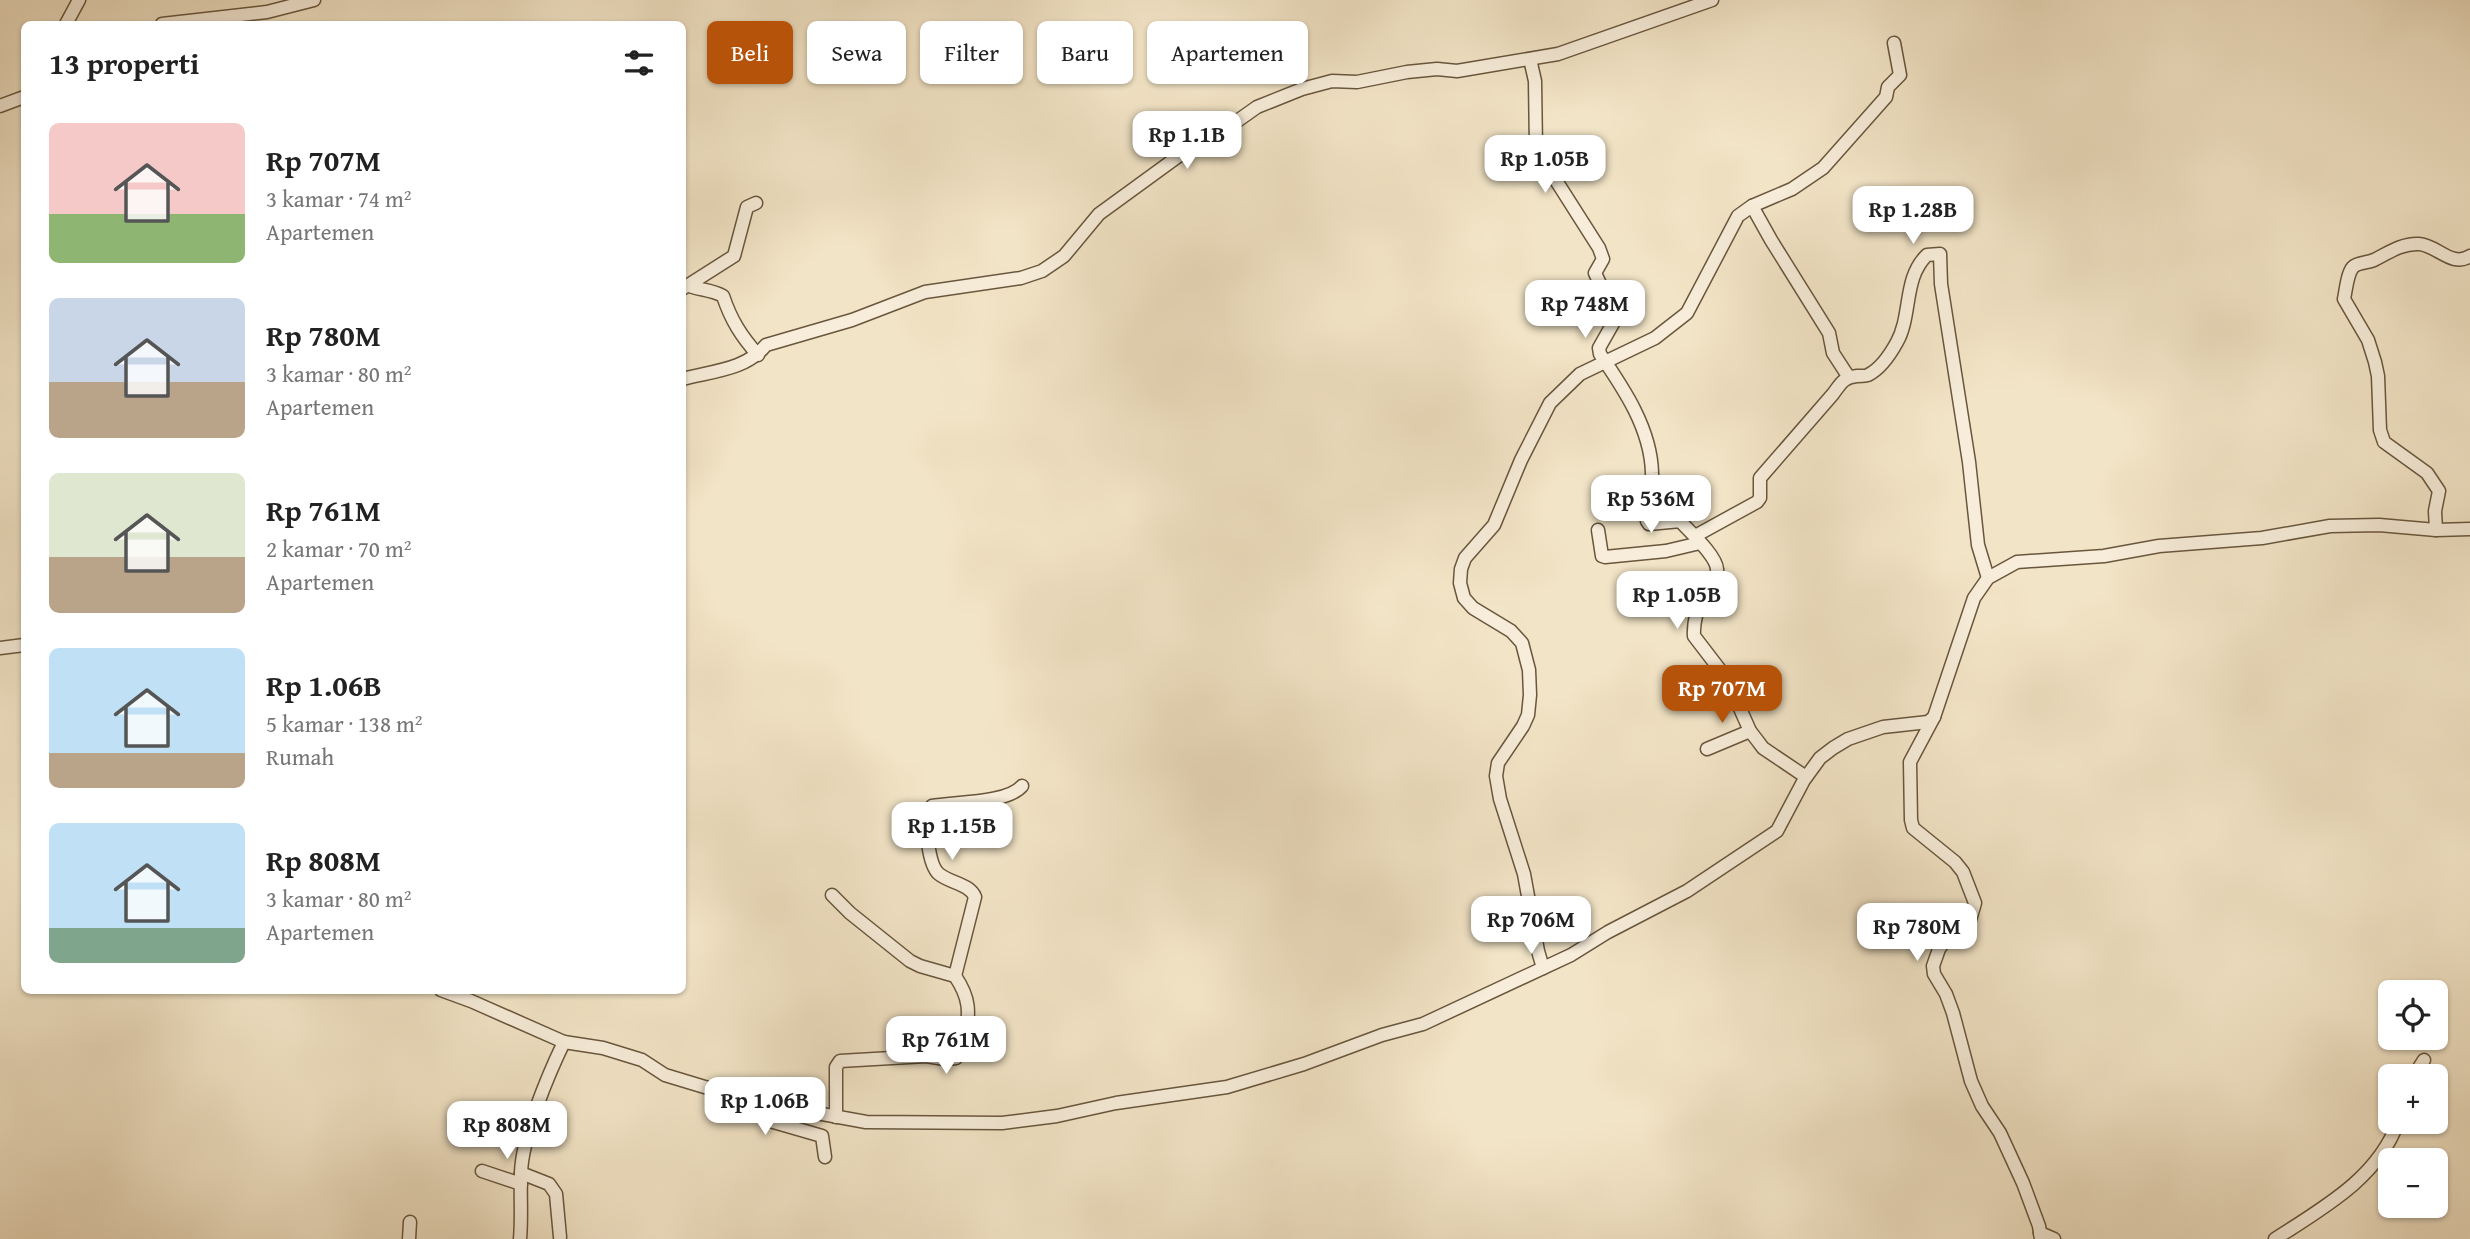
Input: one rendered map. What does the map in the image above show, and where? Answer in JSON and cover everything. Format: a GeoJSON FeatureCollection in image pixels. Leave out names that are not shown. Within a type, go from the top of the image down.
{"type":"FeatureCollection","features":[{"type":"Feature","properties":{"kind":"street"},"geometry":{"type":"LineString","coordinates":[[68,21],[79,0]]}},
{"type":"Feature","properties":{"kind":"street"},"geometry":{"type":"LineString","coordinates":[[188,21],[267,12],[314,0]]}},
{"type":"Feature","properties":{"kind":"street"},"geometry":{"type":"LineString","coordinates":[[686,378],[743,364],[758,355],[765,345],[852,320],[925,292],[994,283],[1042,271],[1065,256],[1100,214],[1191,147],[1216,136],[1257,107],[1302,89],[1332,81],[1357,82],[1384,75],[1427,70],[1457,71],[1530,59],[1579,47],[1712,0]]}},
{"type":"Feature","properties":{"kind":"street"},"geometry":{"type":"LineString","coordinates":[[1544,968],[1536,942],[1524,874],[1500,799],[1496,776],[1498,763],[1528,715],[1529,670],[1522,643],[1511,631],[1473,608],[1464,598],[1460,583],[1465,558],[1494,525],[1521,460],[1550,403],[1580,374],[1655,338],[1687,313],[1738,216],[1752,206],[1791,189],[1823,168],[1886,97],[1888,88],[1900,75],[1895,43]]}},
{"type":"Feature","properties":{"kind":"street"},"geometry":{"type":"LineString","coordinates":[[1530,59],[1535,81],[1536,149],[1599,248],[1602,259],[1595,273],[1607,299],[1615,306],[1616,318],[1599,348],[1636,414],[1652,456],[1653,480],[1647,522],[1680,521],[1698,539],[1717,571],[1699,608],[1694,636],[1727,678],[1750,731],[1763,748],[1805,777]]}},
{"type":"Feature","properties":{"kind":"street"},"geometry":{"type":"LineString","coordinates":[[0,106],[21,98]]}},
{"type":"Feature","properties":{"kind":"street"},"geometry":{"type":"LineString","coordinates":[[686,287],[734,256],[747,207],[756,203]]}},
{"type":"Feature","properties":{"kind":"street"},"geometry":{"type":"LineString","coordinates":[[1752,206],[1770,240],[1829,332],[1833,353],[1848,376]]}},
{"type":"Feature","properties":{"kind":"street"},"geometry":{"type":"LineString","coordinates":[[2436,530],[2435,511],[2439,491],[2427,473],[2384,442],[2380,430],[2375,362],[2368,340],[2344,299],[2351,271],[2356,265],[2375,260],[2403,246],[2424,245],[2461,260],[2470,256]]}},
{"type":"Feature","properties":{"kind":"street"},"geometry":{"type":"LineString","coordinates":[[1598,530],[1600,550],[1605,557],[1666,551],[1698,539],[1760,498],[1760,478],[1848,376],[1868,375],[1887,358],[1899,339],[1908,294],[1917,268],[1927,255],[1940,254],[1941,284],[1969,462],[1978,545],[1988,578]]}},
{"type":"Feature","properties":{"kind":"street"},"geometry":{"type":"LineString","coordinates":[[686,287],[704,292],[714,291],[723,296],[729,316],[741,336],[758,355]]}},
{"type":"Feature","properties":{"kind":"street"},"geometry":{"type":"LineString","coordinates":[[2054,1239],[2040,1236],[2039,1226],[2023,1183],[2000,1133],[1982,1107],[1971,1080],[1953,1013],[1934,974],[1933,966],[1940,948],[1970,920],[1975,903],[1964,872],[1913,828],[1911,820],[1910,762],[1934,717],[1974,598],[1988,578],[2017,562],[2030,560],[2104,556],[2159,546],[2262,538],[2330,526],[2470,529]]}},
{"type":"Feature","properties":{"kind":"street"},"geometry":{"type":"LineString","coordinates":[[0,648],[21,645]]}},
{"type":"Feature","properties":{"kind":"street"},"geometry":{"type":"LineString","coordinates":[[452,994],[564,1042],[603,1048],[642,1060],[665,1074],[778,1107],[797,1108],[866,1122],[1002,1123],[1227,1087],[1304,1064],[1381,1035],[1423,1024],[1544,968],[1688,891],[1777,831],[1805,777],[1820,758],[1848,739],[1883,727],[1927,722],[1934,717]]}},
{"type":"Feature","properties":{"kind":"street"},"geometry":{"type":"LineString","coordinates":[[1707,749],[1750,731]]}},
{"type":"Feature","properties":{"kind":"street"},"geometry":{"type":"LineString","coordinates":[[955,976],[975,897],[971,889],[939,874],[933,867],[926,824],[928,811],[932,806],[1003,797],[1020,790],[1022,786]]}},
{"type":"Feature","properties":{"kind":"street"},"geometry":{"type":"LineString","coordinates":[[832,895],[850,913],[910,961],[955,976],[961,984],[970,1012],[959,1056],[946,1059],[926,1056],[840,1061],[836,1067],[836,1117]]}},
{"type":"Feature","properties":{"kind":"street"},"geometry":{"type":"LineString","coordinates":[[520,1239],[524,1150],[551,1068],[564,1042]]}},
{"type":"Feature","properties":{"kind":"street"},"geometry":{"type":"LineString","coordinates":[[2422,1064],[2424,1060]]}},
{"type":"Feature","properties":{"kind":"street"},"geometry":{"type":"LineString","coordinates":[[733,1094],[752,1111],[770,1121],[822,1136],[825,1157]]}},
{"type":"Feature","properties":{"kind":"street"},"geometry":{"type":"LineString","coordinates":[[2275,1239],[2360,1180],[2393,1134]]}},
{"type":"Feature","properties":{"kind":"street"},"geometry":{"type":"LineString","coordinates":[[482,1171],[521,1178],[553,1188],[556,1194],[560,1237]]}},
{"type":"Feature","properties":{"kind":"street"},"geometry":{"type":"LineString","coordinates":[[409,1239],[410,1222]]}}]}
